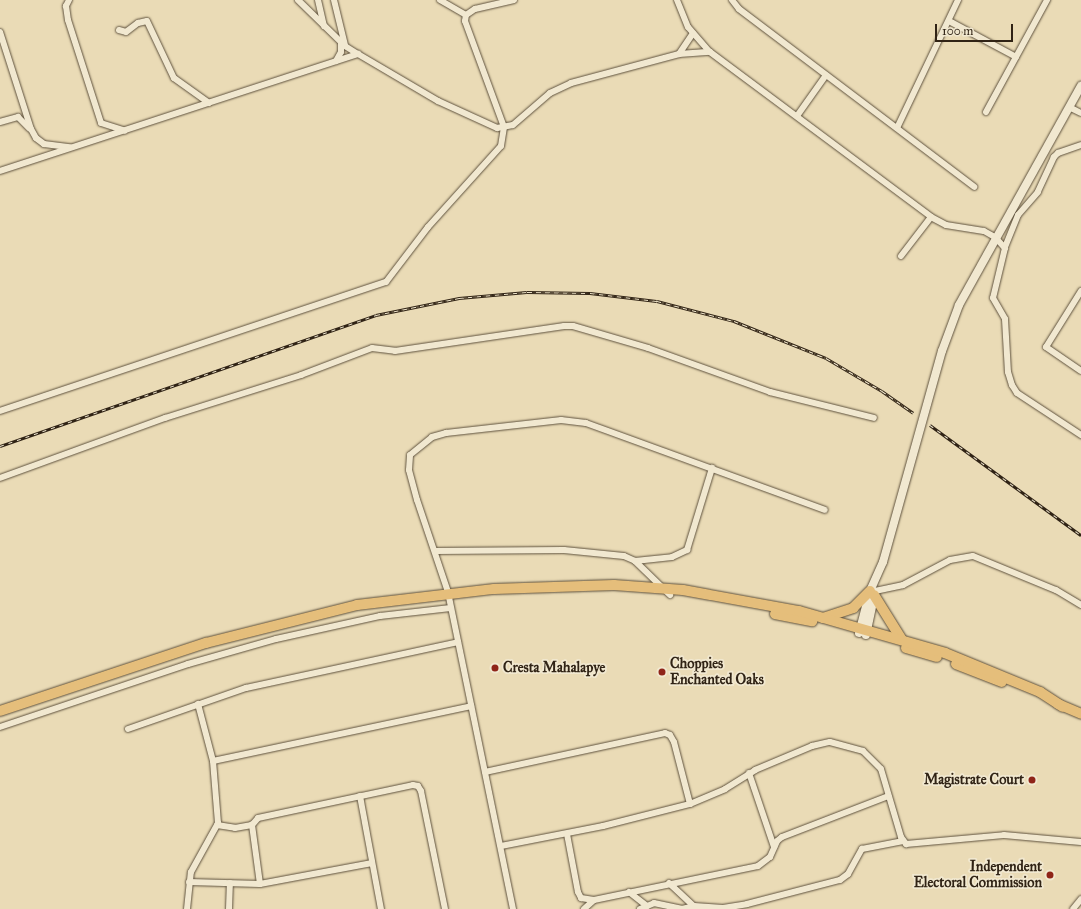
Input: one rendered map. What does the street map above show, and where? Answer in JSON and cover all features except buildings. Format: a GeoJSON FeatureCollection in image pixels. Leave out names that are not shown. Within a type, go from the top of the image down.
{"type":"FeatureCollection","features":[{"type":"Feature","properties":{"kind":"highway"},"geometry":{"type":"LineString","coordinates":[[0,711],[248,631],[357,605],[448,592],[494,589],[591,588],[668,592],[731,598],[822,618],[941,658],[1081,714]]}},
{"type":"Feature","properties":{"kind":"highway"},"geometry":{"type":"LineString","coordinates":[[668,592],[902,640],[987,668],[1040,692],[1063,707]]}},
{"type":"Feature","properties":{"kind":"highway"},"geometry":{"type":"LineString","coordinates":[[822,618],[853,608],[873,592],[902,640]]}},
{"type":"Feature","properties":{"kind":"main road"},"geometry":{"type":"LineString","coordinates":[[863,631],[942,351],[959,305],[995,236],[1081,86]]}},
{"type":"Feature","properties":{"kind":"street"},"geometry":{"type":"LineString","coordinates":[[69,0],[66,6],[68,20],[101,123],[125,131]]}},
{"type":"Feature","properties":{"kind":"street"},"geometry":{"type":"LineString","coordinates":[[298,0],[324,26],[358,54],[438,101],[486,124],[504,127],[513,125],[528,114],[550,93],[571,83],[679,54],[710,52]]}},
{"type":"Feature","properties":{"kind":"street"},"geometry":{"type":"LineString","coordinates":[[318,0],[324,26]]}},
{"type":"Feature","properties":{"kind":"street"},"geometry":{"type":"LineString","coordinates":[[334,0],[344,44],[336,61]]}},
{"type":"Feature","properties":{"kind":"street"},"geometry":{"type":"LineString","coordinates":[[440,0],[466,15]]}},
{"type":"Feature","properties":{"kind":"street"},"geometry":{"type":"LineString","coordinates":[[466,15],[475,10],[514,0]]}},
{"type":"Feature","properties":{"kind":"street"},"geometry":{"type":"LineString","coordinates":[[677,0],[693,34],[710,52],[931,217],[946,225],[984,231],[995,236],[1005,248]]}},
{"type":"Feature","properties":{"kind":"street"},"geometry":{"type":"LineString","coordinates":[[732,0],[738,9],[974,187]]}},
{"type":"Feature","properties":{"kind":"street"},"geometry":{"type":"LineString","coordinates":[[897,128],[958,0]]}},
{"type":"Feature","properties":{"kind":"street"},"geometry":{"type":"LineString","coordinates":[[986,112],[1047,0]]}},
{"type":"Feature","properties":{"kind":"street"},"geometry":{"type":"LineString","coordinates":[[0,411],[386,282],[428,227],[501,146],[504,127],[466,26],[466,15]]}},
{"type":"Feature","properties":{"kind":"street"},"geometry":{"type":"LineString","coordinates":[[119,30],[126,32],[138,23],[147,21],[174,78],[209,103]]}},
{"type":"Feature","properties":{"kind":"street"},"geometry":{"type":"LineString","coordinates":[[949,21],[1016,57]]}},
{"type":"Feature","properties":{"kind":"street"},"geometry":{"type":"LineString","coordinates":[[0,32],[31,129]]}},
{"type":"Feature","properties":{"kind":"street"},"geometry":{"type":"LineString","coordinates":[[679,54],[693,34]]}},
{"type":"Feature","properties":{"kind":"street"},"geometry":{"type":"LineString","coordinates":[[0,171],[358,54]]}},
{"type":"Feature","properties":{"kind":"street"},"geometry":{"type":"LineString","coordinates":[[797,116],[826,75]]}},
{"type":"Feature","properties":{"kind":"street"},"geometry":{"type":"LineString","coordinates":[[1069,106],[1081,112]]}},
{"type":"Feature","properties":{"kind":"street"},"geometry":{"type":"LineString","coordinates":[[0,122],[18,117],[31,129],[40,142],[72,148]]}},
{"type":"Feature","properties":{"kind":"street"},"geometry":{"type":"LineString","coordinates":[[1081,146],[1058,153],[1054,157],[1038,192],[1018,215],[1005,248],[993,298],[1005,320],[1009,379],[1017,393],[1081,435]]}},
{"type":"Feature","properties":{"kind":"street"},"geometry":{"type":"LineString","coordinates":[[901,256],[931,217]]}},
{"type":"Feature","properties":{"kind":"street"},"geometry":{"type":"LineString","coordinates":[[1081,291],[1046,347],[1081,372]]}},
{"type":"Feature","properties":{"kind":"street"},"geometry":{"type":"LineString","coordinates":[[0,478],[164,418],[301,375],[372,348],[395,351],[564,326],[573,326],[648,348],[770,392],[874,418]]}},
{"type":"Feature","properties":{"kind":"street"},"geometry":{"type":"LineString","coordinates":[[513,909],[448,592],[409,470],[410,454],[432,437],[561,420],[586,423],[826,510]]}},
{"type":"Feature","properties":{"kind":"street"},"geometry":{"type":"LineString","coordinates":[[635,561],[672,557],[687,550],[712,468]]}},
{"type":"Feature","properties":{"kind":"street"},"geometry":{"type":"LineString","coordinates":[[435,551],[564,550],[624,556],[635,561],[668,592]]}},
{"type":"Feature","properties":{"kind":"street"},"geometry":{"type":"LineString","coordinates":[[873,592],[903,585],[950,560],[973,556],[1056,590],[1081,605]]}},
{"type":"Feature","properties":{"kind":"street"},"geometry":{"type":"LineString","coordinates":[[0,727],[188,664],[276,639],[380,616],[451,608]]}},
{"type":"Feature","properties":{"kind":"street"},"geometry":{"type":"LineString","coordinates":[[128,729],[246,688],[458,642]]}},
{"type":"Feature","properties":{"kind":"street"},"geometry":{"type":"LineString","coordinates":[[187,909],[189,882],[196,862],[217,825],[213,761],[198,704]]}},
{"type":"Feature","properties":{"kind":"street"},"geometry":{"type":"LineString","coordinates":[[213,761],[471,706]]}},
{"type":"Feature","properties":{"kind":"street"},"geometry":{"type":"LineString","coordinates":[[485,772],[665,733],[670,735],[674,742],[690,804]]}},
{"type":"Feature","properties":{"kind":"street"},"geometry":{"type":"LineString","coordinates":[[501,846],[567,834],[690,804],[725,789],[749,773],[812,746],[837,742],[863,751],[874,760],[884,776],[888,796],[903,841]]}},
{"type":"Feature","properties":{"kind":"street"},"geometry":{"type":"LineString","coordinates":[[749,773],[774,847]]}},
{"type":"Feature","properties":{"kind":"street"},"geometry":{"type":"LineString","coordinates":[[217,825],[235,828],[252,825],[258,818],[264,816],[404,786],[418,786],[444,909]]}},
{"type":"Feature","properties":{"kind":"street"},"geometry":{"type":"LineString","coordinates":[[360,796],[381,909]]}},
{"type":"Feature","properties":{"kind":"street"},"geometry":{"type":"LineString","coordinates":[[567,834],[578,892],[581,898],[594,900],[668,883],[758,866],[770,857],[774,847],[782,837],[888,796]]}},
{"type":"Feature","properties":{"kind":"street"},"geometry":{"type":"LineString","coordinates":[[252,825],[260,884]]}},
{"type":"Feature","properties":{"kind":"street"},"geometry":{"type":"LineString","coordinates":[[640,909],[654,904],[682,909],[694,906],[709,908],[747,904],[832,883],[848,874],[862,849],[868,846],[903,841],[910,845],[1004,835],[1081,842]]}},
{"type":"Feature","properties":{"kind":"street"},"geometry":{"type":"LineString","coordinates":[[189,882],[260,884],[372,863]]}},
{"type":"Feature","properties":{"kind":"street"},"geometry":{"type":"LineString","coordinates":[[229,909],[230,883]]}},
{"type":"Feature","properties":{"kind":"street"},"geometry":{"type":"LineString","coordinates":[[668,883],[694,906]]}},
{"type":"Feature","properties":{"kind":"street"},"geometry":{"type":"LineString","coordinates":[[629,892],[647,906]]}},
{"type":"Feature","properties":{"kind":"street"},"geometry":{"type":"LineString","coordinates":[[1073,909],[1081,899]]}},
{"type":"Feature","properties":{"kind":"street"},"geometry":{"type":"LineString","coordinates":[[584,909],[594,900]]}},
{"type":"Feature","properties":{"kind":"railway"},"geometry":{"type":"LineString","coordinates":[[0,446],[376,315],[459,298],[527,292],[590,293],[657,301],[734,321],[826,358],[882,391],[913,413]]}},
{"type":"Feature","properties":{"kind":"railway"},"geometry":{"type":"LineString","coordinates":[[930,425],[1081,535]]}},
{"type":"Feature","properties":{"kind":"place","name":"Cresta Mahalapye"},"geometry":{"type":"Point","coordinates":[495,668]}},
{"type":"Feature","properties":{"kind":"place","name":"Choppies Enchanted Oaks"},"geometry":{"type":"Point","coordinates":[662,672]}},
{"type":"Feature","properties":{"kind":"place","name":"Magistrate Court"},"geometry":{"type":"Point","coordinates":[1032,780]}},
{"type":"Feature","properties":{"kind":"place","name":"Independent Electoral Commission"},"geometry":{"type":"Point","coordinates":[1050,875]}}]}
